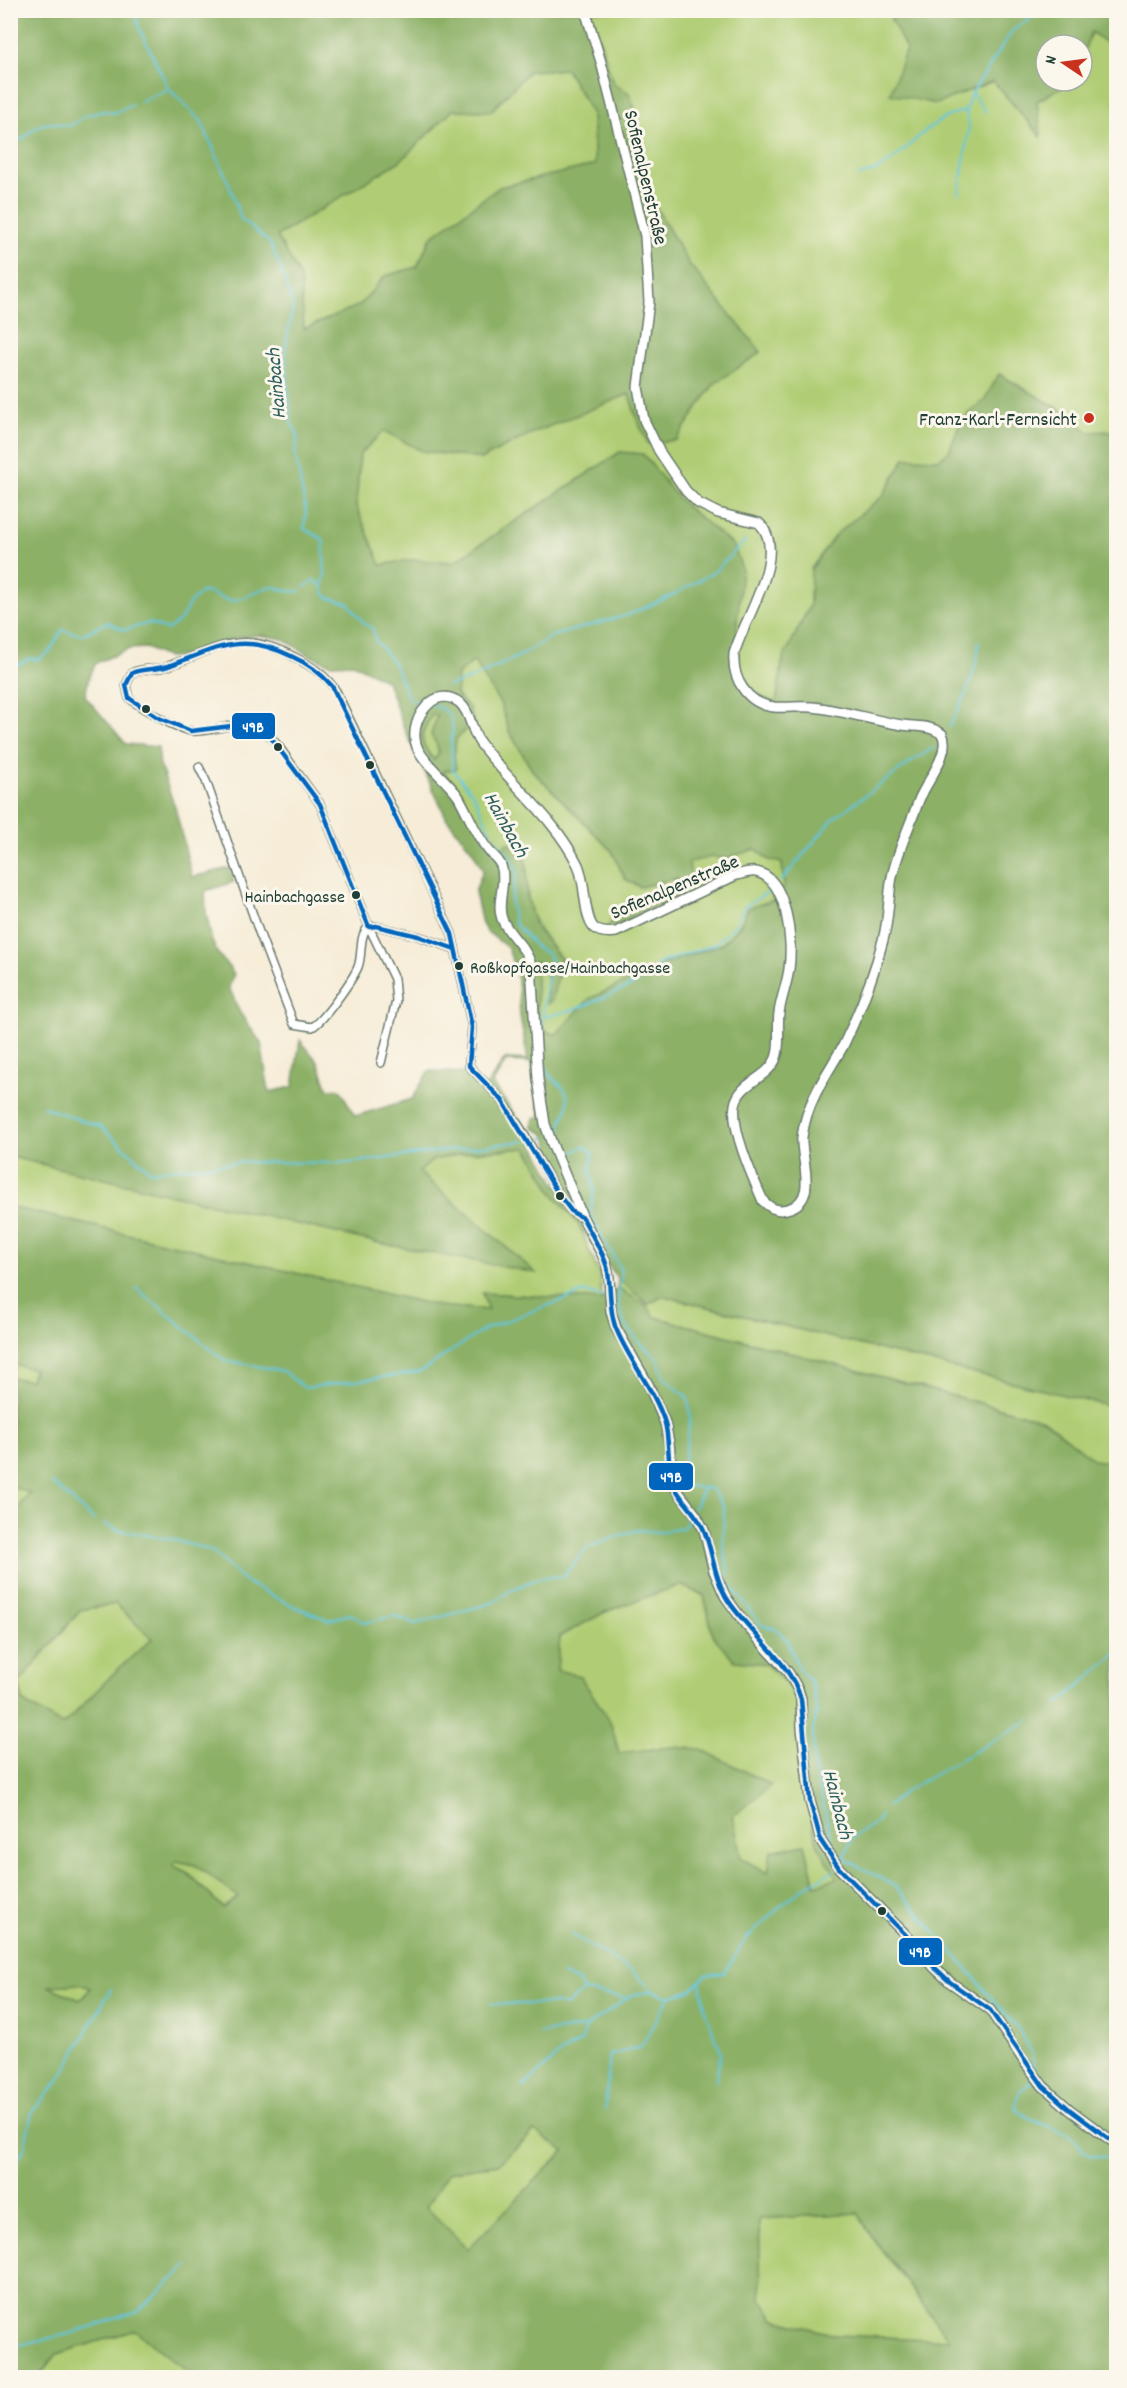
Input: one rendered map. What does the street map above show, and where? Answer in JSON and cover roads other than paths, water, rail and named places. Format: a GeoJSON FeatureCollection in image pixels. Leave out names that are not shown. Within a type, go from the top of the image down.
{"type":"FeatureCollection","features":[{"type":"Feature","properties":{"kind":"street","name":"Sofienalpenstraße"},"geometry":{"type":"LineString","coordinates":[[585,10],[601,62],[645,236],[649,302],[638,387],[644,420],[659,451],[686,491],[698,503],[718,513],[759,523],[770,540],[767,568],[734,654],[734,669],[738,680],[750,696],[772,707],[814,707],[931,728],[942,734],[945,743],[944,751],[921,795],[896,861],[886,926],[877,959],[852,1025],[807,1115],[801,1150],[807,1181],[801,1200],[793,1207],[777,1210],[764,1201],[738,1135],[735,1111],[735,1104],[741,1091],[768,1069],[777,1051],[778,1014],[790,960],[785,909],[771,880],[760,873],[743,873],[616,932],[606,933],[597,930],[590,920],[582,876],[572,854],[531,801],[480,744],[462,705],[443,697],[432,701],[418,720],[415,730],[418,749],[458,796],[477,834],[502,869],[500,907],[502,918],[526,951],[531,965],[537,1071],[545,1124],[583,1218],[608,1269],[611,1312],[616,1328],[645,1379],[665,1423],[673,1485],[704,1530],[714,1571],[725,1596],[746,1625],[788,1672],[798,1689],[801,1699],[810,1801],[821,1841],[839,1868],[935,1968],[950,1982],[990,2010],[1034,2075],[1069,2109],[1116,2144]]}},
{"type":"Feature","properties":{"kind":"street"},"geometry":{"type":"LineString","coordinates":[[381,1063],[396,992],[394,979],[369,927],[320,804],[266,730],[249,724],[191,731],[177,726],[129,698],[126,681],[132,673],[164,668],[234,643],[255,642],[275,647],[321,673],[334,688],[450,930],[472,1027],[469,1066],[502,1100],[522,1129],[559,1195],[572,1212],[583,1218]]}},
{"type":"Feature","properties":{"kind":"street"},"geometry":{"type":"LineString","coordinates":[[199,767],[294,1024],[312,1027],[320,1021],[356,970],[364,932],[369,927],[376,926],[418,936],[455,949]]}},
{"type":"Feature","properties":{"kind":"waterway","name":"Hainbach"},"geometry":{"type":"LineString","coordinates":[[134,10],[140,30],[169,89],[201,121],[229,184],[241,219],[270,243],[281,269],[293,306],[285,349],[291,423],[298,435],[295,453],[306,512],[304,529],[323,539],[325,575],[322,586],[324,593],[329,598],[348,603],[364,623],[373,629],[375,640],[394,663],[406,693],[411,700],[426,704]]}},
{"type":"Feature","properties":{"kind":"waterway"},"geometry":{"type":"LineString","coordinates":[[857,176],[886,165],[936,123],[950,115],[966,111],[970,96],[1013,30],[1044,10]]}},
{"type":"Feature","properties":{"kind":"waterway"},"geometry":{"type":"LineString","coordinates":[[139,102],[169,89]]}},
{"type":"Feature","properties":{"kind":"waterway"},"geometry":{"type":"LineString","coordinates":[[972,93],[986,112]]}},
{"type":"Feature","properties":{"kind":"waterway"},"geometry":{"type":"LineString","coordinates":[[10,147],[42,124],[70,126],[87,115],[105,111],[113,113],[132,105]]}},
{"type":"Feature","properties":{"kind":"waterway"},"geometry":{"type":"LineString","coordinates":[[959,194],[969,127],[966,111]]}},
{"type":"Feature","properties":{"kind":"waterway"},"geometry":{"type":"LineString","coordinates":[[448,686],[473,678],[523,654],[552,636],[628,615],[671,596],[714,572],[745,541]]}},
{"type":"Feature","properties":{"kind":"waterway"},"geometry":{"type":"LineString","coordinates":[[305,587],[314,580],[321,585]]}},
{"type":"Feature","properties":{"kind":"waterway"},"geometry":{"type":"LineString","coordinates":[[10,669],[31,658],[38,660],[50,651],[62,630],[81,635],[108,622],[124,630],[150,623],[167,630],[180,621],[189,604],[202,592],[235,600],[271,587],[292,592],[300,591]]}},
{"type":"Feature","properties":{"kind":"waterway"},"geometry":{"type":"LineString","coordinates":[[949,727],[969,686],[979,642]]}},
{"type":"Feature","properties":{"kind":"waterway","name":"Hainbach"},"geometry":{"type":"LineString","coordinates":[[431,705],[441,708],[450,715],[453,729],[451,741],[453,770],[473,794],[492,835],[516,868],[517,875],[511,901],[514,923],[537,948],[547,953],[551,960],[543,1016],[542,1047],[547,1071],[567,1095],[568,1103],[560,1135],[568,1152],[572,1153],[584,1146],[593,1153],[590,1169],[594,1189],[590,1215],[620,1268],[618,1302],[624,1323],[638,1341],[658,1359],[664,1378],[687,1397],[690,1418],[683,1471],[684,1482],[687,1486],[712,1489],[724,1508],[723,1546],[728,1569],[727,1580],[761,1625],[776,1629],[787,1640],[799,1669],[811,1682],[817,1710],[813,1730],[814,1766],[834,1850],[848,1861],[897,1888],[1017,2027],[1031,2051],[1034,2068]]}},
{"type":"Feature","properties":{"kind":"waterway"},"geometry":{"type":"LineString","coordinates":[[781,881],[834,818],[915,759],[934,748]]}},
{"type":"Feature","properties":{"kind":"waterway"},"geometry":{"type":"LineString","coordinates":[[544,1017],[603,998],[637,983],[641,977],[650,973],[660,963],[715,944],[736,924],[744,907],[770,891]]}},
{"type":"Feature","properties":{"kind":"waterway"},"geometry":{"type":"LineString","coordinates":[[43,1107],[101,1127],[150,1171],[242,1162],[348,1163],[524,1141]]}},
{"type":"Feature","properties":{"kind":"waterway"},"geometry":{"type":"LineString","coordinates":[[531,1140],[546,1138]]}},
{"type":"Feature","properties":{"kind":"waterway"},"geometry":{"type":"LineString","coordinates":[[136,1288],[224,1360],[283,1371],[305,1388],[420,1372],[485,1329],[584,1292],[605,1297]]}},
{"type":"Feature","properties":{"kind":"waterway"},"geometry":{"type":"LineString","coordinates":[[52,1483],[94,1520]]}},
{"type":"Feature","properties":{"kind":"waterway"},"geometry":{"type":"LineString","coordinates":[[694,1508],[704,1487]]}},
{"type":"Feature","properties":{"kind":"waterway"},"geometry":{"type":"LineString","coordinates":[[104,1524],[118,1530],[174,1540],[212,1551],[244,1581],[293,1606],[329,1620],[351,1614],[364,1623],[394,1616],[415,1624],[492,1603],[513,1589],[539,1578],[563,1576],[587,1548],[603,1541],[638,1530],[659,1532],[683,1528],[691,1513]]}},
{"type":"Feature","properties":{"kind":"waterway"},"geometry":{"type":"LineString","coordinates":[[1058,1704],[1116,1654]]}},
{"type":"Feature","properties":{"kind":"waterway"},"geometry":{"type":"LineString","coordinates":[[888,1806],[904,1792],[1029,1720]]}},
{"type":"Feature","properties":{"kind":"waterway"},"geometry":{"type":"LineString","coordinates":[[842,1863],[852,1838],[879,1820],[881,1814]]}},
{"type":"Feature","properties":{"kind":"waterway"},"geometry":{"type":"LineString","coordinates":[[523,2087],[562,2052],[581,2042],[586,2027],[632,1995],[653,1991],[669,1997],[692,1989],[706,1975],[724,1973],[746,1939],[781,1906],[800,1890],[833,1871]]}},
{"type":"Feature","properties":{"kind":"waterway"},"geometry":{"type":"LineString","coordinates":[[571,1934],[632,1971],[652,1990]]}},
{"type":"Feature","properties":{"kind":"waterway"},"geometry":{"type":"LineString","coordinates":[[563,1975],[579,1982],[583,1991]]}},
{"type":"Feature","properties":{"kind":"waterway"},"geometry":{"type":"LineString","coordinates":[[700,1982],[706,2014],[721,2052],[716,2080]]}},
{"type":"Feature","properties":{"kind":"waterway"},"geometry":{"type":"LineString","coordinates":[[10,2171],[24,2149],[32,2112],[58,2082],[111,1989]]}},
{"type":"Feature","properties":{"kind":"waterway"},"geometry":{"type":"LineString","coordinates":[[491,2004],[568,2004],[583,1991],[627,1998]]}},
{"type":"Feature","properties":{"kind":"waterway"},"geometry":{"type":"LineString","coordinates":[[605,2109],[610,2055],[641,2047],[669,1997]]}},
{"type":"Feature","properties":{"kind":"waterway"},"geometry":{"type":"LineString","coordinates":[[540,2033],[584,2027]]}},
{"type":"Feature","properties":{"kind":"waterway","name":"Hainbach"},"geometry":{"type":"LineString","coordinates":[[1033,2077],[1019,2094],[1015,2107],[1027,2117],[1069,2135],[1090,2155],[1116,2159]]}},
{"type":"Feature","properties":{"kind":"waterway"},"geometry":{"type":"LineString","coordinates":[[10,2347],[73,2333],[138,2311],[189,2265]]}},
{"type":"Feature","properties":{"kind":"place","name":"Franz-Karl-Fernsicht"},"geometry":{"type":"Point","coordinates":[1089,418]}},
{"type":"Feature","properties":{"kind":"place","name":"Hainbachgasse"},"geometry":{"type":"Point","coordinates":[356,895]}},
{"type":"Feature","properties":{"kind":"place","name":"Roßkopfgasse/Hainbachgasse"},"geometry":{"type":"Point","coordinates":[459,966]}}]}
